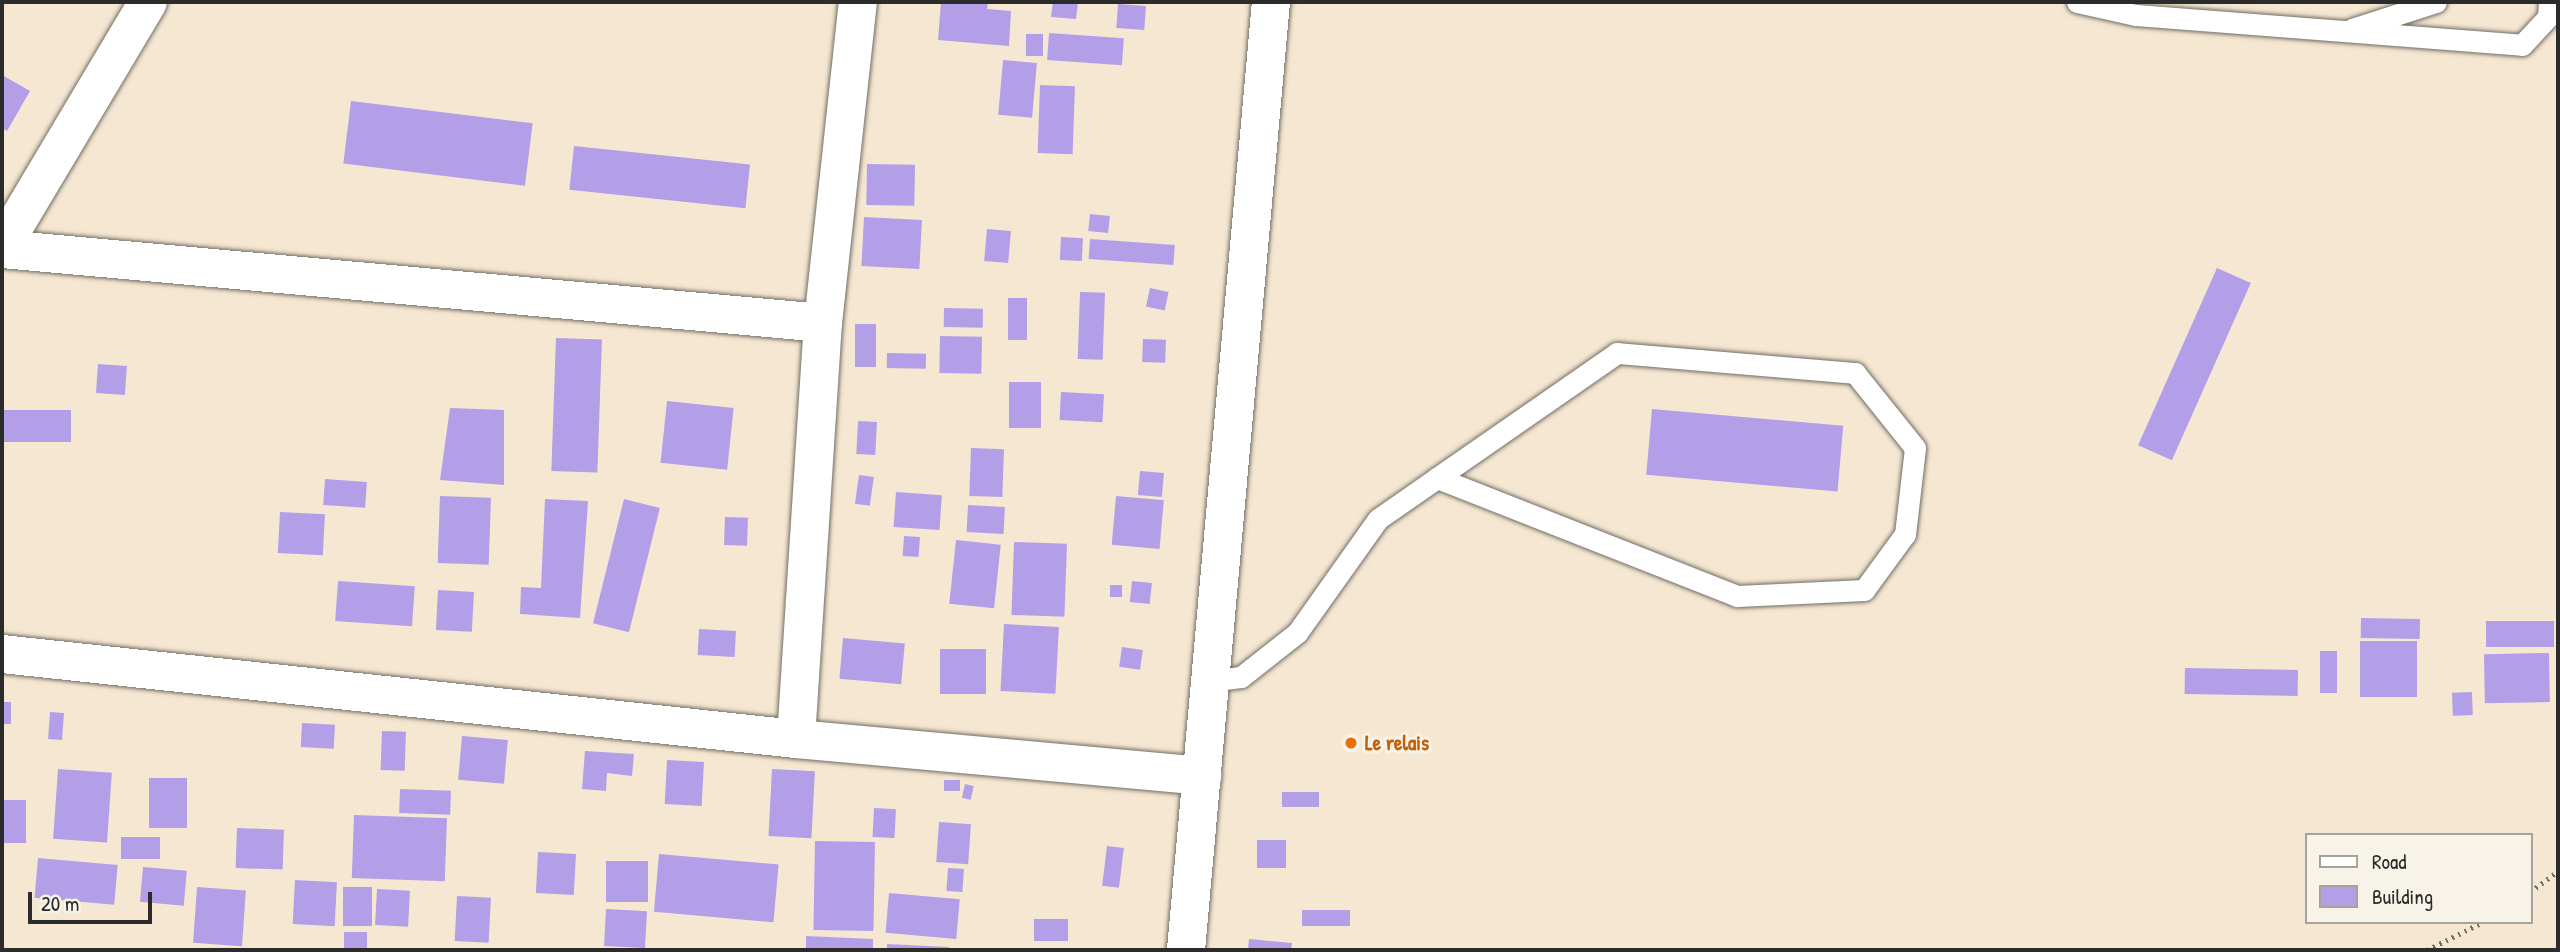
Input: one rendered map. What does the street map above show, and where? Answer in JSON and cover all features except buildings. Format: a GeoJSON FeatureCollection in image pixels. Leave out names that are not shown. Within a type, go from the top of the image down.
{"type":"FeatureCollection","features":[{"type":"Feature","properties":{"kind":"street"},"geometry":{"type":"LineString","coordinates":[[149,2],[2,248],[823,323]]}},
{"type":"Feature","properties":{"kind":"street"},"geometry":{"type":"LineString","coordinates":[[796,738],[823,323],[858,2]]}},
{"type":"Feature","properties":{"kind":"street"},"geometry":{"type":"LineString","coordinates":[[1186,950],[1208,681],[1271,2]]}},
{"type":"Feature","properties":{"kind":"street"},"geometry":{"type":"LineString","coordinates":[[2,654],[796,738],[1202,776]]}},
{"type":"Feature","properties":{"kind":"lane"},"geometry":{"type":"LineString","coordinates":[[2077,2],[2136,15],[2340,33],[2522,45],[2548,18],[2549,2]]}},
{"type":"Feature","properties":{"kind":"lane"},"geometry":{"type":"LineString","coordinates":[[2340,33],[2436,2]]}},
{"type":"Feature","properties":{"kind":"lane"},"geometry":{"type":"LineString","coordinates":[[1208,681],[1241,677],[1297,633],[1378,519],[1437,478],[1617,353],[1855,373],[1915,448],[1905,534],[1864,590],[1737,596],[1437,478]]}},
{"type":"Feature","properties":{"kind":"path"},"geometry":{"type":"LineString","coordinates":[[2532,890],[2558,871]]}},
{"type":"Feature","properties":{"kind":"path"},"geometry":{"type":"LineString","coordinates":[[2427,950],[2479,924]]}},
{"type":"Feature","properties":{"kind":"place","name":"Le relais"},"geometry":{"type":"Point","coordinates":[1351,743]}}]}
